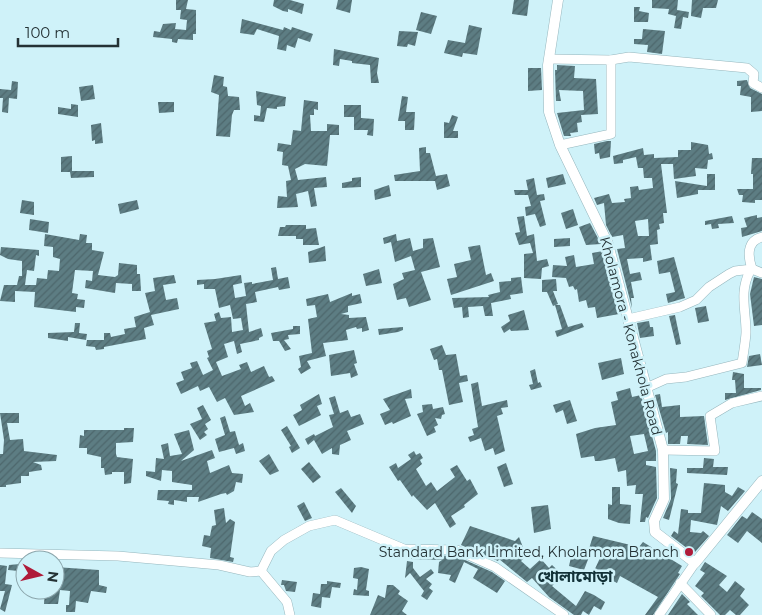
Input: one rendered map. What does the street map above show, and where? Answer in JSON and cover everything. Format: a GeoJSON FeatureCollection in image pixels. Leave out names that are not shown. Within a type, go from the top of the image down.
{"type":"FeatureCollection","features":[{"type":"Feature","properties":{"kind":"main road","name":"Kholamora - Konakhola Road"},"geometry":{"type":"LineString","coordinates":[[558,0],[549,59],[549,112],[560,145],[608,244],[663,450],[664,499],[654,521],[655,532],[695,563]]}},
{"type":"Feature","properties":{"kind":"main road"},"geometry":{"type":"LineString","coordinates":[[695,563],[762,481]]}},
{"type":"Feature","properties":{"kind":"street"},"geometry":{"type":"LineString","coordinates":[[549,59],[611,60],[629,57],[747,68],[754,74],[753,83],[762,88]]}},
{"type":"Feature","properties":{"kind":"street"},"geometry":{"type":"LineString","coordinates":[[560,145],[611,134],[611,60]]}},
{"type":"Feature","properties":{"kind":"street"},"geometry":{"type":"LineString","coordinates":[[646,388],[666,379],[686,377],[742,363],[743,345],[747,334],[743,292],[751,270],[748,257],[754,241],[762,236]]}},
{"type":"Feature","properties":{"kind":"street"},"geometry":{"type":"LineString","coordinates":[[628,319],[680,307],[696,300],[709,287],[735,271],[751,270],[762,273]]}},
{"type":"Feature","properties":{"kind":"street"},"geometry":{"type":"LineString","coordinates":[[663,450],[715,451],[710,416],[732,403],[762,396]]}},
{"type":"Feature","properties":{"kind":"street"},"geometry":{"type":"LineString","coordinates":[[261,571],[271,551],[284,540],[309,526],[335,520],[404,548],[457,550],[494,567],[564,615]]}},
{"type":"Feature","properties":{"kind":"street"},"geometry":{"type":"LineString","coordinates":[[0,553],[118,556],[219,565],[250,572],[261,571]]}},
{"type":"Feature","properties":{"kind":"street"},"geometry":{"type":"LineString","coordinates":[[659,615],[695,563]]}},
{"type":"Feature","properties":{"kind":"street"},"geometry":{"type":"LineString","coordinates":[[261,571],[287,602],[290,615]]}},
{"type":"Feature","properties":{"kind":"street"},"geometry":{"type":"LineString","coordinates":[[680,583],[712,615]]}},
{"type":"Feature","properties":{"kind":"building"},"geometry":{"type":"Polygon","coordinates":[[[176,0],[188,0],[186,9],[196,10],[196,34],[193,34],[193,40],[178,39],[177,43],[172,42],[172,39],[153,37],[154,31],[160,32],[163,24],[176,23],[175,29],[186,30],[187,20],[180,19],[181,10],[176,10],[176,0]]]}},
{"type":"Feature","properties":{"kind":"building"},"geometry":{"type":"Polygon","coordinates":[[[274,0],[290,0],[304,4],[302,14],[288,9],[288,12],[283,11],[273,6],[274,0]]]}},
{"type":"Feature","properties":{"kind":"building"},"geometry":{"type":"Polygon","coordinates":[[[338,0],[352,0],[350,13],[336,9],[338,0]]]}},
{"type":"Feature","properties":{"kind":"building"},"geometry":{"type":"Polygon","coordinates":[[[514,0],[529,0],[527,16],[512,14],[514,0]]]}},
{"type":"Feature","properties":{"kind":"building"},"geometry":{"type":"Polygon","coordinates":[[[652,0],[678,0],[677,10],[689,12],[688,18],[683,17],[681,29],[674,28],[676,16],[668,14],[669,9],[652,8],[652,0]]]}},
{"type":"Feature","properties":{"kind":"building"},"geometry":{"type":"Polygon","coordinates":[[[692,0],[718,0],[716,8],[703,8],[701,18],[691,16],[692,0]]]}},
{"type":"Feature","properties":{"kind":"building"},"geometry":{"type":"Polygon","coordinates":[[[634,7],[640,7],[639,11],[649,13],[648,22],[634,22],[634,7]]]}},
{"type":"Feature","properties":{"kind":"building"},"geometry":{"type":"Polygon","coordinates":[[[421,12],[437,16],[431,34],[416,30],[421,12]]]}},
{"type":"Feature","properties":{"kind":"building"},"geometry":{"type":"Polygon","coordinates":[[[242,19],[283,30],[284,27],[291,30],[292,27],[313,34],[310,42],[298,38],[295,48],[287,45],[286,51],[277,49],[279,36],[257,29],[254,35],[240,33],[242,19]]]}},
{"type":"Feature","properties":{"kind":"building"},"geometry":{"type":"Polygon","coordinates":[[[469,25],[482,28],[477,55],[463,53],[462,57],[444,53],[448,40],[465,43],[469,25]]]}},
{"type":"Feature","properties":{"kind":"building"},"geometry":{"type":"Polygon","coordinates":[[[643,29],[665,31],[662,54],[647,52],[648,45],[634,44],[634,39],[642,39],[643,29]]]}},
{"type":"Feature","properties":{"kind":"building"},"geometry":{"type":"Polygon","coordinates":[[[399,31],[418,32],[415,46],[408,44],[407,47],[397,46],[399,31]]]}},
{"type":"Feature","properties":{"kind":"building"},"geometry":{"type":"Polygon","coordinates":[[[334,49],[379,58],[377,73],[379,83],[371,83],[370,65],[352,63],[352,61],[340,59],[339,66],[333,65],[334,49]]]}},
{"type":"Feature","properties":{"kind":"building"},"geometry":{"type":"Polygon","coordinates":[[[557,65],[575,66],[574,78],[596,79],[598,114],[581,115],[582,122],[577,123],[578,132],[570,133],[571,136],[564,136],[557,113],[584,110],[583,91],[559,90],[561,101],[556,101],[555,70],[557,70],[557,65]]]}},
{"type":"Feature","properties":{"kind":"building"},"geometry":{"type":"Polygon","coordinates":[[[528,68],[541,68],[542,90],[528,91],[528,68]]]}},
{"type":"Feature","properties":{"kind":"building"},"geometry":{"type":"Polygon","coordinates":[[[214,75],[224,77],[223,86],[227,87],[228,96],[239,97],[240,110],[234,110],[232,115],[230,137],[216,136],[219,95],[211,92],[214,75]]]}},
{"type":"Feature","properties":{"kind":"building"},"geometry":{"type":"Polygon","coordinates":[[[747,80],[750,88],[762,94],[762,111],[751,112],[751,97],[740,95],[741,86],[737,86],[737,81],[747,80]]]}},
{"type":"Feature","properties":{"kind":"building"},"geometry":{"type":"Polygon","coordinates":[[[12,81],[18,82],[17,99],[9,98],[8,113],[2,112],[3,98],[0,98],[0,89],[11,90],[12,81]]]}},
{"type":"Feature","properties":{"kind":"building"},"geometry":{"type":"Polygon","coordinates":[[[93,85],[95,99],[81,101],[79,87],[93,85]]]}},
{"type":"Feature","properties":{"kind":"building"},"geometry":{"type":"Polygon","coordinates":[[[256,91],[286,97],[285,106],[277,107],[277,109],[267,108],[264,122],[254,121],[254,115],[260,116],[261,106],[257,105],[256,91]]]}},
{"type":"Feature","properties":{"kind":"building"},"geometry":{"type":"Polygon","coordinates":[[[402,96],[408,97],[406,112],[415,112],[414,130],[405,130],[405,121],[398,121],[402,96]]]}},
{"type":"Feature","properties":{"kind":"building"},"geometry":{"type":"Polygon","coordinates":[[[304,100],[318,102],[318,110],[314,109],[314,115],[310,115],[311,131],[327,131],[327,124],[339,125],[339,135],[330,135],[327,166],[305,164],[295,169],[298,180],[326,177],[327,187],[314,188],[317,206],[311,207],[308,191],[296,194],[298,207],[277,208],[278,196],[287,197],[286,181],[291,180],[288,166],[282,165],[283,152],[277,151],[278,143],[291,145],[293,130],[301,131],[304,100]]]}},
{"type":"Feature","properties":{"kind":"building"},"geometry":{"type":"Polygon","coordinates":[[[158,102],[174,102],[174,112],[159,113],[158,102]]]}},
{"type":"Feature","properties":{"kind":"building"},"geometry":{"type":"Polygon","coordinates":[[[71,104],[78,105],[78,117],[58,114],[58,107],[71,109],[71,104]]]}},
{"type":"Feature","properties":{"kind":"building"},"geometry":{"type":"Polygon","coordinates":[[[344,105],[361,105],[361,118],[374,119],[373,136],[367,135],[368,130],[354,130],[354,117],[344,117],[344,105]]]}},
{"type":"Feature","properties":{"kind":"building"},"geometry":{"type":"Polygon","coordinates":[[[452,115],[458,117],[453,131],[458,131],[458,138],[444,138],[444,122],[449,123],[452,115]]]}},
{"type":"Feature","properties":{"kind":"building"},"geometry":{"type":"Polygon","coordinates":[[[101,123],[103,143],[95,144],[95,140],[92,141],[91,125],[101,123]]]}},
{"type":"Feature","properties":{"kind":"building"},"geometry":{"type":"Polygon","coordinates":[[[611,141],[610,157],[600,159],[599,153],[595,154],[594,144],[611,141]]]}},
{"type":"Feature","properties":{"kind":"building"},"geometry":{"type":"Polygon","coordinates":[[[691,142],[708,145],[709,154],[712,153],[713,159],[708,160],[707,169],[695,168],[696,176],[674,179],[673,164],[661,164],[667,213],[663,213],[664,223],[659,224],[660,229],[657,230],[658,244],[650,245],[652,260],[643,262],[643,258],[627,259],[630,274],[640,272],[642,280],[631,282],[634,298],[631,298],[632,308],[617,249],[625,248],[623,235],[612,237],[606,225],[604,203],[597,205],[594,198],[609,194],[612,203],[625,202],[624,199],[631,198],[630,187],[638,186],[639,190],[653,188],[652,178],[644,178],[643,168],[638,168],[636,157],[623,160],[623,163],[614,164],[613,156],[643,148],[644,155],[654,154],[654,158],[678,157],[678,150],[691,150],[691,142]],[[648,219],[635,221],[638,236],[649,236],[648,219]]]}},
{"type":"Feature","properties":{"kind":"building"},"geometry":{"type":"Polygon","coordinates":[[[426,147],[426,153],[430,153],[436,176],[447,174],[450,186],[437,190],[435,181],[395,181],[394,175],[420,171],[419,148],[426,147]]]}},
{"type":"Feature","properties":{"kind":"building"},"geometry":{"type":"Polygon","coordinates":[[[72,156],[72,171],[94,171],[94,177],[71,178],[70,172],[61,172],[61,157],[72,156]]]}},
{"type":"Feature","properties":{"kind":"building"},"geometry":{"type":"Polygon","coordinates":[[[752,158],[762,158],[762,200],[755,200],[755,203],[742,202],[743,195],[739,195],[737,189],[753,189],[753,174],[751,174],[752,158]]]}},
{"type":"Feature","properties":{"kind":"building"},"geometry":{"type":"Polygon","coordinates":[[[563,174],[566,184],[548,188],[546,178],[563,174]]]}},
{"type":"Feature","properties":{"kind":"building"},"geometry":{"type":"Polygon","coordinates":[[[707,174],[715,174],[715,190],[698,190],[698,194],[677,198],[675,181],[707,186],[707,174]]]}},
{"type":"Feature","properties":{"kind":"building"},"geometry":{"type":"Polygon","coordinates":[[[361,177],[361,187],[342,188],[342,183],[352,181],[352,178],[361,177]]]}},
{"type":"Feature","properties":{"kind":"building"},"geometry":{"type":"Polygon","coordinates":[[[534,178],[537,195],[544,194],[545,200],[540,201],[546,225],[540,227],[535,214],[526,216],[525,207],[531,206],[528,195],[515,195],[514,190],[528,190],[526,180],[534,178]]]}},
{"type":"Feature","properties":{"kind":"building"},"geometry":{"type":"Polygon","coordinates":[[[389,185],[391,196],[375,200],[374,190],[389,185]]]}},
{"type":"Feature","properties":{"kind":"building"},"geometry":{"type":"Polygon","coordinates":[[[22,200],[34,202],[34,215],[20,213],[22,200]]]}},
{"type":"Feature","properties":{"kind":"building"},"geometry":{"type":"Polygon","coordinates":[[[137,200],[139,209],[120,214],[118,204],[137,200]]]}},
{"type":"Feature","properties":{"kind":"building"},"geometry":{"type":"Polygon","coordinates":[[[573,209],[578,225],[566,229],[561,213],[573,209]]]}},
{"type":"Feature","properties":{"kind":"building"},"geometry":{"type":"Polygon","coordinates":[[[757,215],[757,218],[762,217],[762,231],[742,237],[741,228],[747,227],[744,218],[757,215]]]}},
{"type":"Feature","properties":{"kind":"building"},"geometry":{"type":"Polygon","coordinates":[[[524,216],[527,236],[534,234],[537,261],[547,259],[549,266],[542,268],[541,279],[524,278],[524,254],[533,253],[530,243],[519,245],[515,233],[520,232],[517,217],[524,216]]]}},
{"type":"Feature","properties":{"kind":"building"},"geometry":{"type":"Polygon","coordinates":[[[732,216],[734,223],[718,224],[719,228],[712,229],[711,224],[705,225],[705,221],[732,216]]]}},
{"type":"Feature","properties":{"kind":"building"},"geometry":{"type":"Polygon","coordinates":[[[30,219],[49,222],[48,233],[29,230],[30,219]]]}},
{"type":"Feature","properties":{"kind":"building"},"geometry":{"type":"Polygon","coordinates":[[[590,223],[601,244],[586,245],[579,227],[590,223]]]}},
{"type":"Feature","properties":{"kind":"building"},"geometry":{"type":"Polygon","coordinates":[[[286,225],[306,225],[306,229],[316,228],[319,245],[303,245],[303,239],[296,239],[296,236],[278,236],[280,227],[285,227],[286,225]]]}},
{"type":"Feature","properties":{"kind":"building"},"geometry":{"type":"Polygon","coordinates":[[[45,234],[79,240],[80,234],[87,235],[86,243],[92,243],[92,250],[104,252],[98,275],[115,277],[118,275],[119,263],[137,265],[137,274],[140,274],[141,291],[132,291],[132,284],[116,283],[115,293],[85,288],[86,280],[92,281],[93,271],[75,270],[72,293],[78,294],[77,299],[85,300],[84,308],[76,307],[76,312],[34,307],[35,292],[15,291],[15,302],[0,301],[4,285],[17,285],[19,276],[22,276],[22,261],[8,259],[0,255],[1,247],[39,250],[39,256],[36,255],[34,271],[27,270],[25,285],[36,285],[37,278],[47,279],[48,270],[59,271],[60,259],[53,257],[53,247],[44,246],[45,234]]]}},
{"type":"Feature","properties":{"kind":"building"},"geometry":{"type":"Polygon","coordinates":[[[396,234],[397,241],[410,238],[413,251],[423,248],[423,239],[433,238],[440,267],[421,272],[431,300],[409,307],[406,298],[397,300],[393,284],[404,279],[402,273],[415,270],[411,256],[395,262],[391,242],[384,244],[383,238],[396,234]]]}},
{"type":"Feature","properties":{"kind":"building"},"geometry":{"type":"Polygon","coordinates":[[[570,238],[570,246],[554,247],[554,239],[570,238]]]}},
{"type":"Feature","properties":{"kind":"building"},"geometry":{"type":"Polygon","coordinates":[[[480,245],[486,275],[491,273],[494,281],[451,295],[447,279],[457,277],[454,264],[471,260],[468,247],[480,245]]]}},
{"type":"Feature","properties":{"kind":"building"},"geometry":{"type":"Polygon","coordinates":[[[325,246],[326,261],[309,263],[308,252],[325,246]]]}},
{"type":"Feature","properties":{"kind":"building"},"geometry":{"type":"Polygon","coordinates":[[[603,251],[619,314],[597,318],[595,307],[588,308],[586,300],[579,302],[577,289],[575,290],[573,286],[569,287],[566,278],[552,277],[553,265],[567,266],[565,257],[574,255],[576,267],[594,264],[592,253],[603,251]]]}},
{"type":"Feature","properties":{"kind":"building"},"geometry":{"type":"Polygon","coordinates":[[[674,257],[685,298],[668,303],[666,294],[675,292],[670,272],[659,274],[657,261],[674,257]]]}},
{"type":"Feature","properties":{"kind":"building"},"geometry":{"type":"Polygon","coordinates":[[[276,267],[278,279],[288,277],[290,288],[279,290],[278,287],[255,292],[257,302],[246,304],[249,332],[261,328],[263,336],[259,340],[240,344],[242,352],[237,354],[234,341],[224,344],[228,357],[216,362],[222,376],[241,369],[239,365],[247,362],[251,372],[264,366],[269,377],[272,376],[275,381],[241,396],[245,406],[250,403],[254,412],[234,415],[225,398],[217,402],[209,387],[200,391],[198,386],[181,394],[176,383],[184,380],[181,372],[192,368],[190,363],[197,361],[203,375],[213,370],[207,358],[209,357],[207,351],[212,349],[204,323],[216,321],[214,314],[219,312],[221,318],[231,317],[232,332],[243,330],[241,318],[233,319],[230,305],[219,308],[215,289],[204,289],[204,284],[197,285],[197,280],[241,275],[242,283],[233,285],[235,298],[246,296],[244,283],[252,282],[252,284],[273,280],[271,268],[276,267]]]}},
{"type":"Feature","properties":{"kind":"building"},"geometry":{"type":"Polygon","coordinates":[[[379,269],[382,283],[366,286],[363,274],[379,269]]]}},
{"type":"Feature","properties":{"kind":"building"},"geometry":{"type":"Polygon","coordinates":[[[174,275],[176,283],[163,285],[166,300],[177,298],[179,309],[151,315],[154,325],[144,328],[146,339],[96,350],[95,347],[86,346],[87,340],[104,340],[104,333],[110,333],[111,337],[125,334],[124,329],[136,327],[134,317],[150,312],[145,293],[155,291],[153,278],[174,275]]]}},
{"type":"Feature","properties":{"kind":"building"},"geometry":{"type":"Polygon","coordinates":[[[521,277],[523,293],[510,295],[511,299],[491,303],[493,316],[485,316],[483,306],[468,307],[469,317],[463,318],[462,307],[454,308],[452,298],[489,297],[488,295],[500,292],[499,282],[511,281],[511,278],[521,277]]]}},
{"type":"Feature","properties":{"kind":"building"},"geometry":{"type":"Polygon","coordinates":[[[754,277],[762,279],[762,325],[754,326],[750,294],[754,277]]]}},
{"type":"Feature","properties":{"kind":"building"},"geometry":{"type":"Polygon","coordinates":[[[556,279],[557,291],[553,291],[558,304],[553,306],[547,292],[542,292],[542,280],[556,279]]]}},
{"type":"Feature","properties":{"kind":"building"},"geometry":{"type":"Polygon","coordinates":[[[352,293],[352,296],[360,294],[362,303],[348,306],[348,312],[341,314],[349,315],[349,318],[366,317],[369,330],[362,332],[362,328],[357,329],[356,327],[346,330],[348,340],[323,343],[326,356],[307,361],[311,368],[301,374],[298,369],[301,367],[299,356],[312,353],[308,319],[317,317],[315,305],[307,306],[306,299],[328,294],[330,302],[352,293]]]}},
{"type":"Feature","properties":{"kind":"building"},"geometry":{"type":"Polygon","coordinates":[[[555,305],[560,305],[568,327],[582,323],[584,327],[557,337],[555,331],[562,329],[555,305]]]}},
{"type":"Feature","properties":{"kind":"building"},"geometry":{"type":"Polygon","coordinates":[[[706,306],[709,321],[698,323],[695,308],[706,306]]]}},
{"type":"Feature","properties":{"kind":"building"},"geometry":{"type":"Polygon","coordinates":[[[524,310],[529,330],[511,331],[510,329],[504,333],[501,327],[510,321],[508,315],[524,310]]]}},
{"type":"Feature","properties":{"kind":"building"},"geometry":{"type":"Polygon","coordinates":[[[675,315],[681,344],[676,345],[669,316],[675,315]]]}},
{"type":"Feature","properties":{"kind":"building"},"geometry":{"type":"Polygon","coordinates":[[[649,321],[650,327],[653,327],[654,336],[640,338],[637,323],[649,321]]]}},
{"type":"Feature","properties":{"kind":"building"},"geometry":{"type":"Polygon","coordinates":[[[75,323],[80,323],[79,333],[87,334],[86,340],[68,337],[68,341],[48,338],[48,333],[74,332],[75,323]]]}},
{"type":"Feature","properties":{"kind":"building"},"geometry":{"type":"Polygon","coordinates":[[[293,326],[300,326],[300,334],[288,335],[289,339],[284,340],[291,349],[285,351],[279,341],[273,341],[271,333],[293,329],[293,326]]]}},
{"type":"Feature","properties":{"kind":"building"},"geometry":{"type":"Polygon","coordinates":[[[403,327],[403,330],[398,332],[379,335],[378,329],[403,327]]]}},
{"type":"Feature","properties":{"kind":"building"},"geometry":{"type":"Polygon","coordinates":[[[442,345],[446,355],[456,354],[460,376],[467,375],[468,381],[459,383],[463,402],[449,405],[442,370],[439,370],[437,359],[434,360],[430,349],[442,345]]]}},
{"type":"Feature","properties":{"kind":"building"},"geometry":{"type":"Polygon","coordinates":[[[354,350],[357,363],[354,364],[358,375],[351,378],[350,373],[331,376],[329,355],[354,350]]]}},
{"type":"Feature","properties":{"kind":"building"},"geometry":{"type":"Polygon","coordinates":[[[760,354],[762,365],[747,367],[749,356],[760,354]]]}},
{"type":"Feature","properties":{"kind":"building"},"geometry":{"type":"Polygon","coordinates":[[[621,358],[624,374],[602,380],[598,363],[621,358]]]}},
{"type":"Feature","properties":{"kind":"building"},"geometry":{"type":"Polygon","coordinates":[[[535,369],[538,383],[540,382],[542,387],[531,390],[529,385],[533,384],[530,371],[535,369]]]}},
{"type":"Feature","properties":{"kind":"building"},"geometry":{"type":"Polygon","coordinates":[[[733,372],[744,374],[744,388],[761,388],[761,390],[725,400],[725,393],[736,393],[735,380],[732,380],[733,372]]]}},
{"type":"Feature","properties":{"kind":"building"},"geometry":{"type":"Polygon","coordinates":[[[478,382],[482,406],[507,400],[508,407],[501,408],[503,414],[497,416],[505,451],[495,455],[493,448],[485,451],[481,438],[470,442],[468,437],[474,435],[472,429],[478,427],[471,384],[478,382]]]}},
{"type":"Feature","properties":{"kind":"building"},"geometry":{"type":"Polygon","coordinates":[[[630,388],[632,397],[641,395],[656,451],[656,461],[646,461],[646,465],[656,467],[657,498],[645,522],[640,522],[643,494],[635,494],[636,485],[627,486],[626,470],[618,472],[615,458],[595,461],[594,456],[581,458],[576,434],[595,428],[616,425],[611,402],[618,400],[616,392],[630,388]],[[644,434],[630,436],[634,454],[648,451],[644,434]]]}},
{"type":"Feature","properties":{"kind":"building"},"geometry":{"type":"Polygon","coordinates":[[[411,389],[412,398],[405,399],[411,416],[393,424],[392,422],[385,425],[380,414],[390,410],[383,399],[411,389]]]}},
{"type":"Feature","properties":{"kind":"building"},"geometry":{"type":"Polygon","coordinates":[[[319,394],[322,404],[317,406],[321,415],[299,426],[293,415],[302,410],[300,405],[319,394]]]}},
{"type":"Feature","properties":{"kind":"building"},"geometry":{"type":"Polygon","coordinates":[[[660,394],[662,407],[680,405],[680,417],[704,416],[708,445],[687,444],[688,436],[681,436],[680,444],[668,444],[668,432],[666,433],[655,395],[660,394]]]}},
{"type":"Feature","properties":{"kind":"building"},"geometry":{"type":"Polygon","coordinates":[[[335,396],[340,413],[348,410],[351,417],[360,414],[364,424],[347,431],[351,440],[340,445],[339,455],[332,454],[332,448],[322,454],[314,440],[308,445],[305,439],[333,427],[329,415],[334,414],[329,398],[335,396]]]}},
{"type":"Feature","properties":{"kind":"building"},"geometry":{"type":"Polygon","coordinates":[[[570,400],[577,421],[567,424],[563,410],[556,413],[553,405],[570,400]]]}},
{"type":"Feature","properties":{"kind":"building"},"geometry":{"type":"Polygon","coordinates":[[[432,404],[433,409],[443,407],[445,414],[442,415],[441,419],[435,418],[438,425],[434,427],[436,432],[427,436],[417,414],[423,412],[422,405],[432,404]]]}},
{"type":"Feature","properties":{"kind":"building"},"geometry":{"type":"Polygon","coordinates":[[[203,405],[211,420],[205,424],[208,429],[204,432],[207,435],[200,440],[190,424],[202,419],[197,408],[203,405]]]}},
{"type":"Feature","properties":{"kind":"building"},"geometry":{"type":"Polygon","coordinates":[[[0,413],[19,413],[19,423],[7,423],[10,440],[23,439],[24,451],[57,455],[56,461],[33,462],[41,465],[42,470],[29,472],[29,476],[21,476],[21,483],[6,485],[6,487],[0,487],[0,454],[3,454],[4,440],[0,413]]]}},
{"type":"Feature","properties":{"kind":"building"},"geometry":{"type":"Polygon","coordinates":[[[225,416],[230,432],[235,431],[239,445],[243,443],[245,451],[236,454],[234,448],[219,452],[215,439],[225,435],[220,418],[225,416]]]}},
{"type":"Feature","properties":{"kind":"building"},"geometry":{"type":"Polygon","coordinates":[[[287,426],[300,448],[292,453],[289,447],[291,446],[281,430],[287,426]]]}},
{"type":"Feature","properties":{"kind":"building"},"geometry":{"type":"Polygon","coordinates":[[[124,428],[134,428],[133,442],[116,443],[117,457],[133,459],[131,483],[124,484],[124,472],[112,472],[112,474],[105,475],[104,468],[101,468],[101,457],[87,454],[87,448],[79,448],[80,435],[84,436],[84,430],[124,430],[124,428]]]}},
{"type":"Feature","properties":{"kind":"building"},"geometry":{"type":"Polygon","coordinates":[[[189,430],[194,450],[181,461],[212,450],[215,458],[207,461],[210,473],[229,465],[232,473],[243,474],[242,483],[236,482],[234,491],[227,495],[226,493],[221,494],[198,502],[199,497],[187,497],[187,502],[174,500],[174,505],[168,504],[169,501],[157,500],[158,490],[192,490],[192,485],[172,482],[172,471],[162,470],[161,481],[146,476],[146,471],[155,472],[156,458],[164,459],[161,445],[168,443],[170,456],[182,454],[174,434],[189,430]]]}},
{"type":"Feature","properties":{"kind":"building"},"geometry":{"type":"Polygon","coordinates":[[[414,451],[416,455],[420,453],[423,458],[420,460],[422,464],[416,469],[426,486],[431,482],[437,491],[455,477],[450,469],[457,465],[467,481],[470,479],[478,494],[464,505],[465,507],[451,516],[456,524],[450,528],[435,503],[427,510],[413,495],[412,497],[389,467],[396,463],[398,468],[411,459],[408,455],[414,451]]]}},
{"type":"Feature","properties":{"kind":"building"},"geometry":{"type":"Polygon","coordinates":[[[269,454],[279,471],[270,475],[259,461],[269,454]]]}},
{"type":"Feature","properties":{"kind":"building"},"geometry":{"type":"Polygon","coordinates":[[[704,458],[714,459],[713,467],[728,467],[727,475],[687,473],[687,468],[703,468],[704,458]]]}},
{"type":"Feature","properties":{"kind":"building"},"geometry":{"type":"Polygon","coordinates":[[[309,462],[321,477],[313,483],[301,469],[309,462]]]}},
{"type":"Feature","properties":{"kind":"building"},"geometry":{"type":"Polygon","coordinates":[[[506,463],[513,484],[504,487],[497,467],[506,463]]]}},
{"type":"Feature","properties":{"kind":"building"},"geometry":{"type":"Polygon","coordinates":[[[670,468],[677,469],[676,483],[678,484],[669,520],[663,518],[671,499],[670,468]]]}},
{"type":"Feature","properties":{"kind":"building"},"geometry":{"type":"Polygon","coordinates":[[[704,483],[725,485],[725,492],[732,496],[738,487],[745,491],[728,511],[721,506],[717,525],[691,520],[690,532],[701,533],[703,531],[709,536],[695,552],[692,552],[671,536],[674,531],[678,534],[681,509],[688,510],[688,513],[701,513],[704,483]]]}},
{"type":"Feature","properties":{"kind":"building"},"geometry":{"type":"Polygon","coordinates":[[[612,487],[620,487],[620,504],[631,505],[630,524],[608,519],[608,504],[612,505],[612,487]]]}},
{"type":"Feature","properties":{"kind":"building"},"geometry":{"type":"Polygon","coordinates":[[[341,488],[356,506],[352,513],[335,492],[341,488]]]}},
{"type":"Feature","properties":{"kind":"building"},"geometry":{"type":"Polygon","coordinates":[[[304,502],[312,518],[305,521],[297,506],[304,502]]]}},
{"type":"Feature","properties":{"kind":"building"},"geometry":{"type":"Polygon","coordinates":[[[548,505],[551,529],[534,533],[531,507],[548,505]]]}},
{"type":"Feature","properties":{"kind":"building"},"geometry":{"type":"Polygon","coordinates":[[[224,508],[226,523],[230,519],[235,522],[230,557],[234,558],[233,562],[210,558],[211,548],[202,546],[204,535],[210,536],[212,526],[216,525],[214,510],[224,508]]]}},
{"type":"Feature","properties":{"kind":"building"},"geometry":{"type":"Polygon","coordinates":[[[752,512],[762,519],[762,543],[747,531],[738,543],[727,535],[742,516],[747,519],[752,512]]]}},
{"type":"Feature","properties":{"kind":"building"},"geometry":{"type":"Polygon","coordinates":[[[470,526],[515,541],[519,537],[524,550],[530,552],[521,561],[530,569],[541,559],[549,568],[552,565],[563,575],[552,586],[576,606],[585,591],[594,595],[605,602],[601,610],[594,606],[589,615],[583,611],[581,615],[574,615],[549,597],[532,578],[527,582],[499,559],[498,561],[461,545],[470,526]]]}},
{"type":"Feature","properties":{"kind":"building"},"geometry":{"type":"Polygon","coordinates":[[[593,536],[639,547],[643,542],[682,566],[678,573],[680,574],[653,615],[645,615],[658,597],[620,576],[617,583],[594,571],[600,558],[587,555],[593,536]]]}},
{"type":"Feature","properties":{"kind":"building"},"geometry":{"type":"Polygon","coordinates":[[[572,553],[589,557],[584,570],[569,566],[572,553]]]}},
{"type":"Feature","properties":{"kind":"building"},"geometry":{"type":"Polygon","coordinates":[[[410,555],[456,556],[492,572],[505,581],[497,593],[473,578],[478,569],[464,562],[455,583],[449,580],[451,575],[438,573],[439,562],[442,560],[410,559],[410,555]]]}},
{"type":"Feature","properties":{"kind":"building"},"geometry":{"type":"Polygon","coordinates":[[[407,561],[413,562],[413,568],[420,577],[431,569],[434,573],[426,579],[432,584],[429,588],[433,591],[427,600],[421,596],[424,591],[410,573],[405,578],[407,561]]]}},
{"type":"Feature","properties":{"kind":"building"},"geometry":{"type":"Polygon","coordinates":[[[705,562],[727,576],[719,585],[727,592],[735,581],[745,589],[740,596],[749,605],[740,615],[736,615],[730,610],[725,615],[720,615],[701,596],[704,593],[695,586],[705,573],[700,570],[705,562]]]}},
{"type":"Feature","properties":{"kind":"building"},"geometry":{"type":"Polygon","coordinates":[[[0,565],[7,566],[5,584],[12,585],[5,612],[0,609],[5,591],[0,591],[0,565]]]}},
{"type":"Feature","properties":{"kind":"building"},"geometry":{"type":"Polygon","coordinates":[[[9,565],[15,565],[15,571],[8,570],[9,565]]]}},
{"type":"Feature","properties":{"kind":"building"},"geometry":{"type":"Polygon","coordinates":[[[65,568],[99,570],[99,585],[107,587],[106,593],[91,591],[88,603],[76,601],[75,612],[66,612],[66,605],[69,605],[70,591],[65,590],[65,568]]]}},
{"type":"Feature","properties":{"kind":"building"},"geometry":{"type":"Polygon","coordinates":[[[354,568],[369,569],[366,590],[369,591],[369,596],[353,595],[354,589],[357,590],[358,579],[353,578],[354,568]]]}},
{"type":"Feature","properties":{"kind":"building"},"geometry":{"type":"Polygon","coordinates":[[[282,580],[297,582],[295,592],[286,591],[284,585],[281,585],[282,580]]]}},
{"type":"Feature","properties":{"kind":"building"},"geometry":{"type":"Polygon","coordinates":[[[327,581],[341,583],[340,588],[332,587],[330,598],[322,597],[321,608],[311,606],[313,593],[320,594],[321,584],[327,584],[327,581]]]}},
{"type":"Feature","properties":{"kind":"building"},"geometry":{"type":"Polygon","coordinates":[[[387,585],[393,585],[400,591],[398,594],[408,601],[402,611],[407,615],[370,615],[378,595],[385,598],[387,585]]]}},
{"type":"Feature","properties":{"kind":"building"},"geometry":{"type":"Polygon","coordinates":[[[682,594],[690,602],[687,604],[698,615],[668,615],[682,594]]]}},
{"type":"Feature","properties":{"kind":"building"},"geometry":{"type":"Polygon","coordinates":[[[44,600],[59,600],[58,604],[44,604],[44,600]]]}},
{"type":"Feature","properties":{"kind":"place","name":"Standard Bank Limited, Kholamora Branch"},"geometry":{"type":"Point","coordinates":[689,552]}},
{"type":"Feature","properties":{"kind":"district","name":"খোলামোড়া"},"geometry":{"type":"Point","coordinates":[575,576]}}]}
